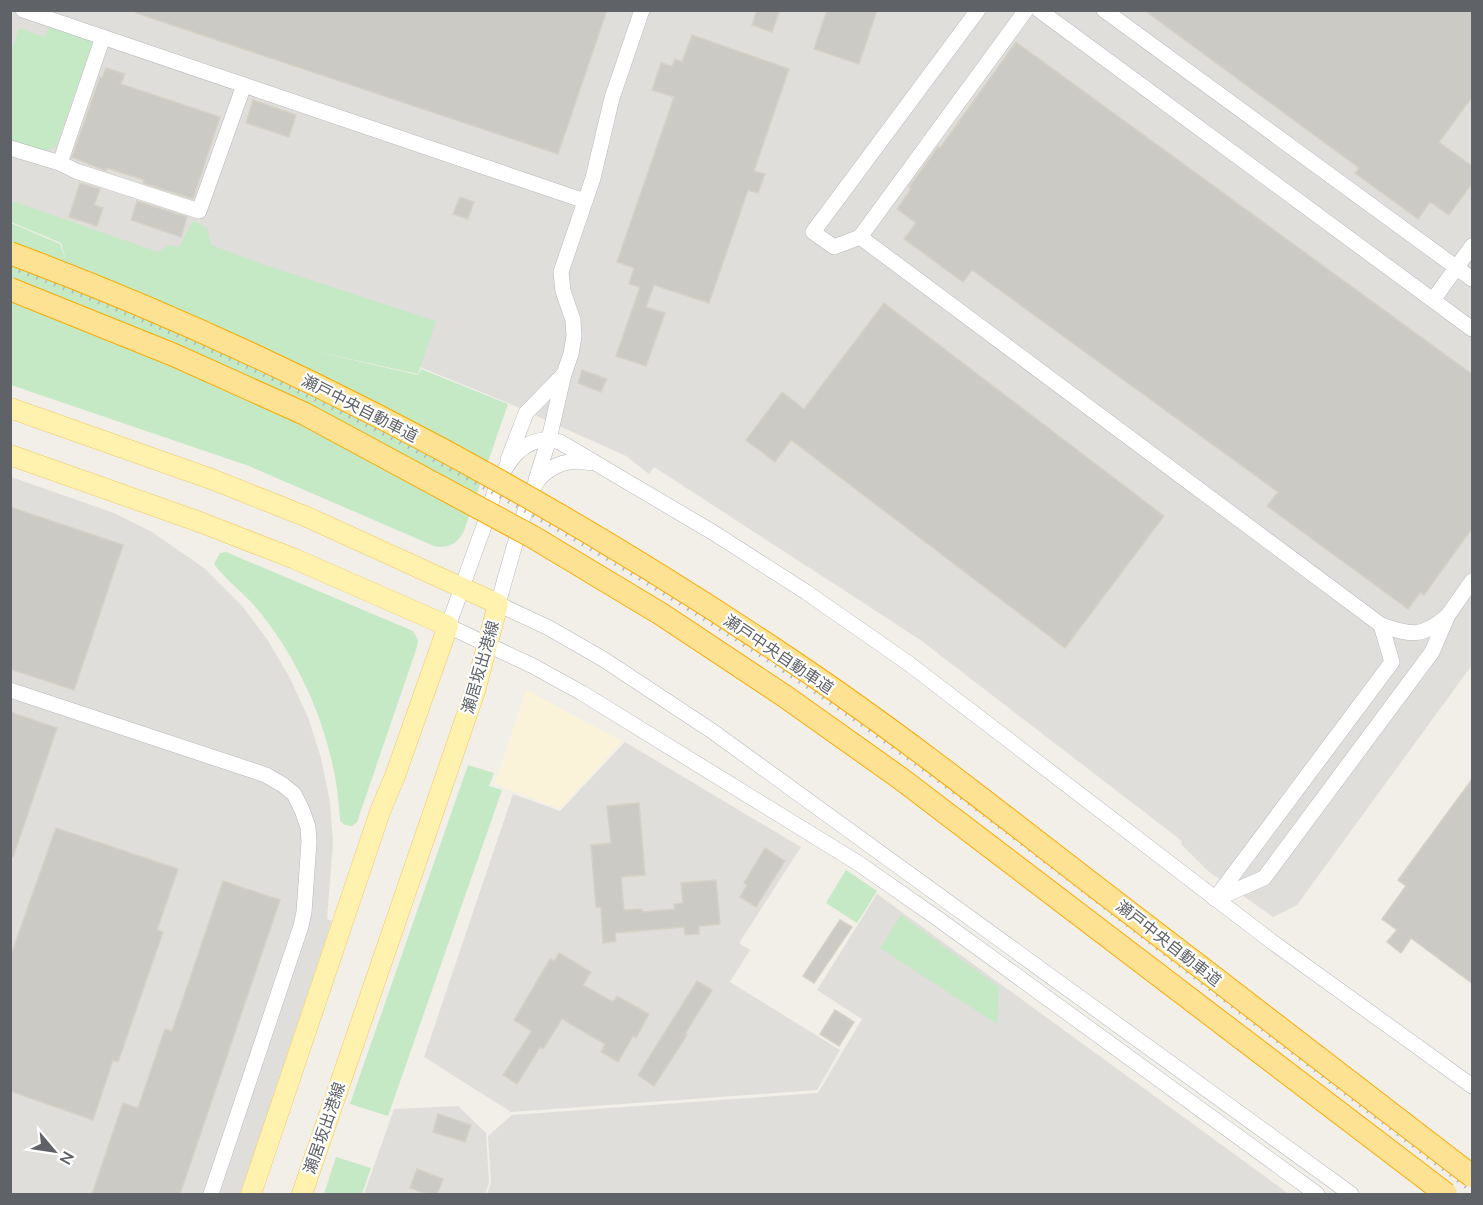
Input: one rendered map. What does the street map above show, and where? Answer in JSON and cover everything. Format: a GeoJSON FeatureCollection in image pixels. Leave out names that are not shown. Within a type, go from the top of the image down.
{"type":"FeatureCollection","features":[{"type":"Feature","properties":{"kind":"highway","name":"瀬戸中央自動車道"},"geometry":{"type":"LineString","coordinates":[[10,253],[184,324],[314,383],[438,448],[547,509],[678,588],[799,666],[919,752],[1473,1176]]}},
{"type":"Feature","properties":{"kind":"highway","name":"瀬戸中央自動車道"},"geometry":{"type":"LineString","coordinates":[[10,289],[174,355],[305,414],[533,537],[661,614],[783,695],[900,778],[1446,1194]]}},
{"type":"Feature","properties":{"kind":"main road","name":"瀬居坂出港線"},"geometry":{"type":"LineString","coordinates":[[10,408],[214,480],[307,517],[498,604],[475,691],[302,1194]]}},
{"type":"Feature","properties":{"kind":"main road"},"geometry":{"type":"LineString","coordinates":[[10,455],[197,521],[285,555],[448,626],[395,776],[381,809],[251,1194]]}},
{"type":"Feature","properties":{"kind":"street"},"geometry":{"type":"LineString","coordinates":[[23,10],[585,201]]}},
{"type":"Feature","properties":{"kind":"street"},"geometry":{"type":"LineString","coordinates":[[642,10],[612,98],[593,178],[561,272],[563,291],[573,320],[574,336],[571,354],[549,439],[498,604],[549,628],[603,659],[722,738],[1351,1194]]}},
{"type":"Feature","properties":{"kind":"street"},"geometry":{"type":"LineString","coordinates":[[978,10],[813,232],[834,247],[860,237],[1026,10]]}},
{"type":"Feature","properties":{"kind":"street"},"geometry":{"type":"LineString","coordinates":[[1039,10],[1473,329]]}},
{"type":"Feature","properties":{"kind":"street"},"geometry":{"type":"LineString","coordinates":[[1104,10],[1473,279]]}},
{"type":"Feature","properties":{"kind":"street"},"geometry":{"type":"LineString","coordinates":[[60,164],[103,37]]}},
{"type":"Feature","properties":{"kind":"street"},"geometry":{"type":"LineString","coordinates":[[10,148],[199,211],[244,85]]}},
{"type":"Feature","properties":{"kind":"street"},"geometry":{"type":"LineString","coordinates":[[860,237],[1382,625],[1410,634],[1423,633],[1435,627],[1448,615],[1473,581]]}},
{"type":"Feature","properties":{"kind":"street"},"geometry":{"type":"LineString","coordinates":[[1433,300],[1473,246]]}},
{"type":"Feature","properties":{"kind":"street"},"geometry":{"type":"LineString","coordinates":[[564,374],[526,413],[448,626],[582,693],[858,863],[1317,1194]]}},
{"type":"Feature","properties":{"kind":"street"},"geometry":{"type":"LineString","coordinates":[[497,488],[508,465],[517,453],[538,440],[549,439],[560,442],[750,557],[908,663],[1215,899],[1473,1086]]}},
{"type":"Feature","properties":{"kind":"street"},"geometry":{"type":"LineString","coordinates":[[532,492],[539,479],[560,464],[572,460],[599,465]]}},
{"type":"Feature","properties":{"kind":"street"},"geometry":{"type":"LineString","coordinates":[[1215,899],[1264,878],[1432,652],[1448,615]]}},
{"type":"Feature","properties":{"kind":"street"},"geometry":{"type":"LineString","coordinates":[[1215,899],[1392,662],[1382,625]]}},
{"type":"Feature","properties":{"kind":"street"},"geometry":{"type":"LineString","coordinates":[[10,690],[266,775],[283,784],[294,794],[302,810],[308,827],[309,842],[302,927],[211,1194]]}},
{"type":"Feature","properties":{"kind":"shaded area"},"geometry":{"type":"Polygon","coordinates":[[[10,11],[1472,11],[1472,665],[1297,905],[1273,917],[1208,871],[1181,844],[1182,841],[919,639],[654,467],[649,474],[626,456],[508,403],[398,358],[11,214],[10,11]]]}},
{"type":"Feature","properties":{"kind":"shaded area"},"geometry":{"type":"Polygon","coordinates":[[[11,477],[114,513],[152,532],[204,568],[242,606],[267,639],[290,678],[309,720],[321,758],[330,802],[333,843],[327,919],[332,921],[240,1194],[11,1194],[11,477]]]}},
{"type":"Feature","properties":{"kind":"shaded area"},"geometry":{"type":"Polygon","coordinates":[[[625,742],[801,847],[739,943],[750,950],[730,982],[840,1050],[817,1090],[511,1112],[424,1057],[513,794],[560,811],[625,742]]]}},
{"type":"Feature","properties":{"kind":"shaded area"},"geometry":{"type":"Polygon","coordinates":[[[877,894],[1289,1194],[487,1194],[491,1183],[488,1136],[512,1115],[818,1093],[862,1019],[817,990],[877,894]]]}},
{"type":"Feature","properties":{"kind":"shaded area"},"geometry":{"type":"Polygon","coordinates":[[[458,1106],[486,1133],[489,1182],[485,1194],[364,1194],[394,1109],[458,1106]]]}},
{"type":"Feature","properties":{"kind":"green space"},"geometry":{"type":"Polygon","coordinates":[[[49,27],[90,40],[92,45],[56,146],[41,154],[11,143],[11,53],[19,28],[45,37],[49,27]]]}},
{"type":"Feature","properties":{"kind":"green space"},"geometry":{"type":"Polygon","coordinates":[[[10,200],[158,252],[168,245],[179,247],[192,222],[196,222],[207,228],[211,245],[436,321],[418,374],[300,348],[418,375],[421,369],[508,404],[461,536],[448,546],[434,546],[249,466],[11,385],[11,223],[60,244],[66,260],[61,243],[11,222],[10,200]]]}},
{"type":"Feature","properties":{"kind":"green space"},"geometry":{"type":"Polygon","coordinates":[[[226,552],[413,631],[418,640],[357,822],[352,826],[340,821],[332,763],[314,705],[287,651],[270,626],[252,603],[214,564],[220,553],[226,552]]]}},
{"type":"Feature","properties":{"kind":"green space"},"geometry":{"type":"Polygon","coordinates":[[[468,765],[494,773],[489,786],[502,790],[388,1116],[350,1104],[468,765]]]}},
{"type":"Feature","properties":{"kind":"green space"},"geometry":{"type":"Polygon","coordinates":[[[846,870],[877,891],[857,923],[826,903],[846,870]]]}},
{"type":"Feature","properties":{"kind":"green space"},"geometry":{"type":"Polygon","coordinates":[[[901,915],[999,987],[997,1024],[880,948],[901,915]]]}},
{"type":"Feature","properties":{"kind":"green space"},"geometry":{"type":"Polygon","coordinates":[[[336,1157],[371,1168],[362,1194],[324,1194],[336,1157]]]}},
{"type":"Feature","properties":{"kind":"sand"},"geometry":{"type":"Polygon","coordinates":[[[526,690],[622,741],[560,809],[495,784],[526,690]]]}},
{"type":"Feature","properties":{"kind":"building"},"geometry":{"type":"Polygon","coordinates":[[[136,10],[607,10],[558,154],[136,13],[136,10]]]}},
{"type":"Feature","properties":{"kind":"building"},"geometry":{"type":"Polygon","coordinates":[[[757,10],[780,10],[772,32],[752,25],[757,10]]]}},
{"type":"Feature","properties":{"kind":"building"},"geometry":{"type":"Polygon","coordinates":[[[827,10],[877,10],[859,64],[814,49],[827,10]]]}},
{"type":"Feature","properties":{"kind":"building"},"geometry":{"type":"Polygon","coordinates":[[[1144,10],[1473,10],[1473,96],[1439,142],[1473,167],[1473,182],[1449,215],[1430,202],[1418,219],[1355,173],[1359,168],[1144,10]]]}},
{"type":"Feature","properties":{"kind":"building"},"geometry":{"type":"Polygon","coordinates":[[[692,35],[789,69],[754,171],[765,174],[758,193],[748,190],[709,303],[654,285],[646,307],[665,313],[646,366],[616,356],[640,287],[629,284],[634,268],[617,262],[674,97],[652,90],[661,63],[672,66],[675,59],[682,62],[692,35]]]}},
{"type":"Feature","properties":{"kind":"building"},"geometry":{"type":"Polygon","coordinates":[[[1016,42],[1473,375],[1473,527],[1424,595],[1420,593],[1408,609],[1267,506],[1278,492],[972,270],[963,282],[904,239],[916,223],[897,209],[911,189],[909,187],[1016,42]]]}},
{"type":"Feature","properties":{"kind":"building"},"geometry":{"type":"Polygon","coordinates":[[[106,68],[125,74],[121,84],[220,117],[193,199],[143,183],[144,180],[107,168],[106,171],[72,157],[100,77],[102,78],[106,68]]]}},
{"type":"Feature","properties":{"kind":"building"},"geometry":{"type":"Polygon","coordinates":[[[253,100],[296,115],[289,137],[246,123],[253,100]]]}},
{"type":"Feature","properties":{"kind":"building"},"geometry":{"type":"Polygon","coordinates":[[[80,183],[100,189],[94,205],[103,208],[97,226],[69,217],[80,183]]]}},
{"type":"Feature","properties":{"kind":"building"},"geometry":{"type":"Polygon","coordinates":[[[460,197],[474,202],[468,219],[453,214],[460,197]]]}},
{"type":"Feature","properties":{"kind":"building"},"geometry":{"type":"Polygon","coordinates":[[[137,201],[187,217],[181,237],[131,220],[137,201]]]}},
{"type":"Feature","properties":{"kind":"building"},"geometry":{"type":"Polygon","coordinates":[[[884,303],[1164,516],[1065,648],[791,440],[775,462],[746,440],[782,392],[804,409],[884,303]]]}},
{"type":"Feature","properties":{"kind":"building"},"geometry":{"type":"Polygon","coordinates":[[[582,370],[607,379],[601,392],[578,383],[582,370]]]}},
{"type":"Feature","properties":{"kind":"building"},"geometry":{"type":"Polygon","coordinates":[[[10,507],[123,545],[74,690],[10,669],[10,507]]]}},
{"type":"Feature","properties":{"kind":"building"},"geometry":{"type":"Polygon","coordinates":[[[10,712],[57,728],[13,857],[10,857],[10,712]]]}},
{"type":"Feature","properties":{"kind":"building"},"geometry":{"type":"Polygon","coordinates":[[[1473,778],[1473,984],[1411,938],[1401,953],[1387,942],[1397,930],[1382,919],[1406,886],[1398,880],[1473,778]]]}},
{"type":"Feature","properties":{"kind":"building"},"geometry":{"type":"Polygon","coordinates":[[[639,803],[645,875],[621,877],[624,910],[642,909],[642,912],[675,909],[674,904],[683,903],[681,883],[716,880],[720,924],[699,926],[699,934],[685,935],[684,927],[615,933],[616,941],[603,943],[601,907],[596,907],[591,845],[611,843],[607,806],[639,803]]]}},
{"type":"Feature","properties":{"kind":"building"},"geometry":{"type":"Polygon","coordinates":[[[56,828],[178,869],[157,930],[163,932],[118,1062],[113,1060],[93,1120],[10,1091],[10,958],[56,828]]]}},
{"type":"Feature","properties":{"kind":"building"},"geometry":{"type":"Polygon","coordinates":[[[765,848],[785,861],[756,907],[740,897],[747,885],[744,883],[765,848]]]}},
{"type":"Feature","properties":{"kind":"building"},"geometry":{"type":"Polygon","coordinates":[[[223,881],[280,900],[180,1194],[92,1194],[123,1103],[138,1108],[165,1029],[172,1031],[223,881]]]}},
{"type":"Feature","properties":{"kind":"building"},"geometry":{"type":"Polygon","coordinates":[[[840,920],[852,927],[814,983],[803,976],[840,920]]]}},
{"type":"Feature","properties":{"kind":"building"},"geometry":{"type":"Polygon","coordinates":[[[559,953],[591,972],[583,985],[613,1002],[617,996],[649,1014],[636,1038],[633,1036],[618,1062],[601,1052],[605,1044],[562,1019],[543,1049],[540,1047],[517,1084],[503,1075],[532,1031],[514,1020],[550,959],[554,961],[559,953]]]}},
{"type":"Feature","properties":{"kind":"building"},"geometry":{"type":"Polygon","coordinates":[[[697,981],[712,990],[685,1034],[687,1035],[654,1086],[638,1075],[697,981]]]}},
{"type":"Feature","properties":{"kind":"building"},"geometry":{"type":"Polygon","coordinates":[[[835,1010],[854,1022],[839,1046],[820,1034],[835,1010]]]}},
{"type":"Feature","properties":{"kind":"building"},"geometry":{"type":"Polygon","coordinates":[[[438,1114],[471,1125],[465,1142],[433,1132],[438,1114]]]}},
{"type":"Feature","properties":{"kind":"building"},"geometry":{"type":"Polygon","coordinates":[[[417,1169],[443,1179],[437,1194],[428,1194],[410,1188],[417,1169]]]}},
{"type":"Feature","properties":{"kind":"railway"},"geometry":{"type":"LineString","coordinates":[[10,267],[214,352],[412,448],[509,501],[698,615],[832,704],[957,794],[1472,1191]]}}]}
